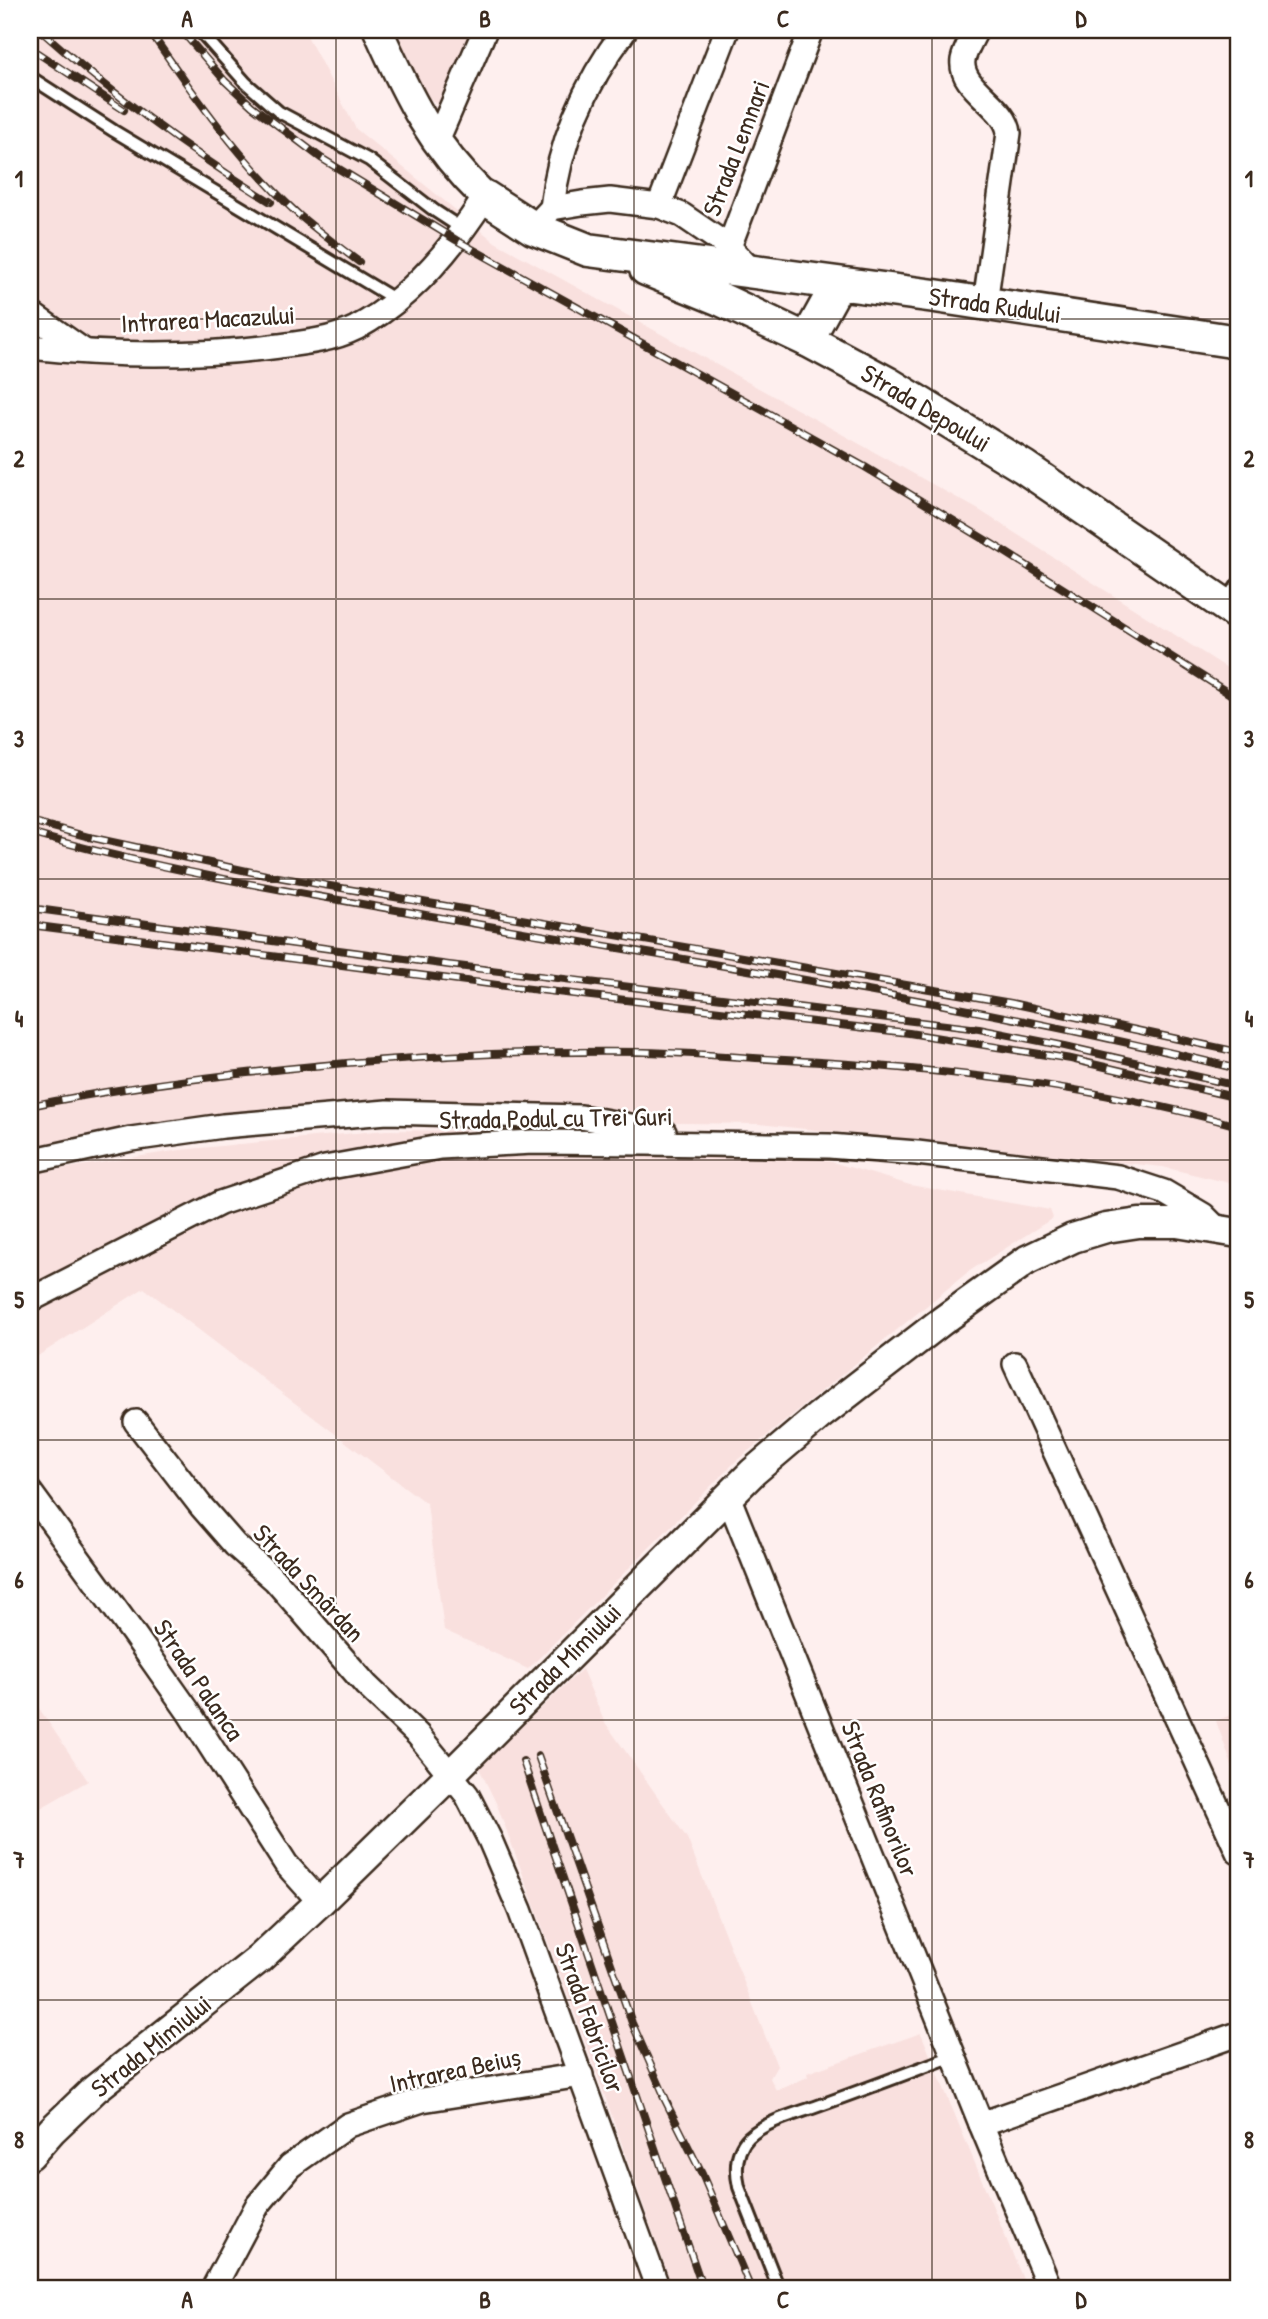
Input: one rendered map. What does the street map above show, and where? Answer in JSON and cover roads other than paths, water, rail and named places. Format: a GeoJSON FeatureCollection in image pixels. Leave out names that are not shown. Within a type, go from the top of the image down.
{"type":"FeatureCollection","features":[{"type":"Feature","properties":{"kind":"main road","name":"Strada Rudului"},"geometry":{"type":"LineString","coordinates":[[485,197],[543,218],[588,250],[985,303],[1238,342]]}},
{"type":"Feature","properties":{"kind":"main road","name":"Strada Depoului"},"geometry":{"type":"LineString","coordinates":[[588,250],[668,277],[720,299],[807,340],[887,383],[1234,601]]}},
{"type":"Feature","properties":{"kind":"main road"},"geometry":{"type":"LineString","coordinates":[[807,340],[838,284]]}},
{"type":"Feature","properties":{"kind":"street","name":"Strada Rudului"},"geometry":{"type":"LineString","coordinates":[[378,30],[406,92],[436,143],[451,163],[485,197]]}},
{"type":"Feature","properties":{"kind":"street"},"geometry":{"type":"LineString","coordinates":[[436,143],[485,30]]}},
{"type":"Feature","properties":{"kind":"street"},"geometry":{"type":"LineString","coordinates":[[543,218],[582,101],[594,74],[625,30]]}},
{"type":"Feature","properties":{"kind":"street"},"geometry":{"type":"LineString","coordinates":[[659,206],[727,30]]}},
{"type":"Feature","properties":{"kind":"street","name":"Strada Lemnari"},"geometry":{"type":"LineString","coordinates":[[729,247],[811,30]]}},
{"type":"Feature","properties":{"kind":"street"},"geometry":{"type":"LineString","coordinates":[[976,30],[967,51],[964,68],[971,82],[1005,118],[1009,133],[985,303]]}},
{"type":"Feature","properties":{"kind":"street","name":"Intrarea Macazului"},"geometry":{"type":"LineString","coordinates":[[30,347],[86,353],[217,352],[297,344],[336,336],[355,328],[396,300],[447,251],[485,197]]}},
{"type":"Feature","properties":{"kind":"street"},"geometry":{"type":"LineString","coordinates":[[543,218],[610,200],[659,206],[682,215],[729,247],[751,270]]}},
{"type":"Feature","properties":{"kind":"street"},"geometry":{"type":"LineString","coordinates":[[30,313],[86,353]]}},
{"type":"Feature","properties":{"kind":"street","name":"Strada Podul cu Trei Guri"},"geometry":{"type":"LineString","coordinates":[[30,1161],[131,1139],[223,1126],[387,1112],[581,1117],[736,1144]]}},
{"type":"Feature","properties":{"kind":"street","name":"Strada Podul cu Trei Guri"},"geometry":{"type":"LineString","coordinates":[[30,1300],[220,1203],[324,1168],[440,1147],[533,1142],[736,1144],[828,1146],[917,1153],[1118,1177],[1164,1192],[1228,1232]]}},
{"type":"Feature","properties":{"kind":"street","name":"Strada Mimiului"},"geometry":{"type":"LineString","coordinates":[[30,2155],[95,2089],[259,1958],[320,1902],[728,1496],[819,1416],[1004,1274],[1073,1238],[1106,1228],[1139,1223],[1177,1223],[1228,1232]]}},
{"type":"Feature","properties":{"kind":"street"},"geometry":{"type":"LineString","coordinates":[[1015,1364],[1238,1852]]}},
{"type":"Feature","properties":{"kind":"street","name":"Strada Smârdan"},"geometry":{"type":"LineString","coordinates":[[135,1422],[226,1535],[275,1580],[366,1685],[418,1735],[451,1774]]}},
{"type":"Feature","properties":{"kind":"street","name":"Strada Palanca"},"geometry":{"type":"LineString","coordinates":[[30,1492],[188,1711],[286,1864],[320,1902]]}},
{"type":"Feature","properties":{"kind":"street","name":"Strada Rafinorilor"},"geometry":{"type":"LineString","coordinates":[[728,1496],[953,2056],[1050,2289]]}},
{"type":"Feature","properties":{"kind":"street","name":"Strada Fabricilor"},"geometry":{"type":"LineString","coordinates":[[451,1774],[467,1796],[520,1910],[658,2289]]}},
{"type":"Feature","properties":{"kind":"street"},"geometry":{"type":"LineString","coordinates":[[981,2124],[1238,2034]]}},
{"type":"Feature","properties":{"kind":"street","name":"Intrarea Beiuș"},"geometry":{"type":"LineString","coordinates":[[213,2289],[257,2206],[290,2166],[348,2125],[422,2100],[581,2074]]}},
{"type":"Feature","properties":{"kind":"lane"},"geometry":{"type":"LineString","coordinates":[[199,30],[246,83],[279,112],[369,160],[464,230]]}},
{"type":"Feature","properties":{"kind":"lane"},"geometry":{"type":"LineString","coordinates":[[30,77],[114,131],[396,300]]}},
{"type":"Feature","properties":{"kind":"lane"},"geometry":{"type":"LineString","coordinates":[[779,2289],[739,2187],[737,2160],[745,2142],[757,2132],[781,2120],[953,2056]]}},
{"type":"Feature","properties":{"kind":"railway"},"geometry":{"type":"LineString","coordinates":[[40,30],[152,121],[271,202]]}},
{"type":"Feature","properties":{"kind":"railway"},"geometry":{"type":"LineString","coordinates":[[149,30],[201,103],[257,173],[299,215],[359,262]]}},
{"type":"Feature","properties":{"kind":"railway"},"geometry":{"type":"LineString","coordinates":[[181,30],[225,81],[252,106],[321,158],[456,240],[865,467],[1238,699]]}},
{"type":"Feature","properties":{"kind":"railway"},"geometry":{"type":"LineString","coordinates":[[30,48],[124,110]]}},
{"type":"Feature","properties":{"kind":"railway"},"geometry":{"type":"LineString","coordinates":[[30,821],[89,837],[266,875],[1011,1003],[1238,1052]]}},
{"type":"Feature","properties":{"kind":"railway"},"geometry":{"type":"LineString","coordinates":[[30,833],[135,860],[241,882],[946,1005],[1238,1069]]}},
{"type":"Feature","properties":{"kind":"railway"},"geometry":{"type":"LineString","coordinates":[[30,908],[449,965],[979,1029],[1238,1086]]}},
{"type":"Feature","properties":{"kind":"railway"},"geometry":{"type":"LineString","coordinates":[[30,925],[505,986],[909,1033],[1071,1059],[1238,1098]]}},
{"type":"Feature","properties":{"kind":"railway"},"geometry":{"type":"LineString","coordinates":[[30,1106],[165,1083],[346,1063],[495,1054],[644,1052],[842,1063],[1014,1081],[1127,1100],[1238,1126]]}},
{"type":"Feature","properties":{"kind":"railway"},"geometry":{"type":"LineString","coordinates":[[538,1756],[632,2023],[668,2104]]}},
{"type":"Feature","properties":{"kind":"railway"},"geometry":{"type":"LineString","coordinates":[[523,1761],[703,2289]]}},
{"type":"Feature","properties":{"kind":"railway"},"geometry":{"type":"LineString","coordinates":[[663,2096],[702,2174],[751,2289]]}}]}
